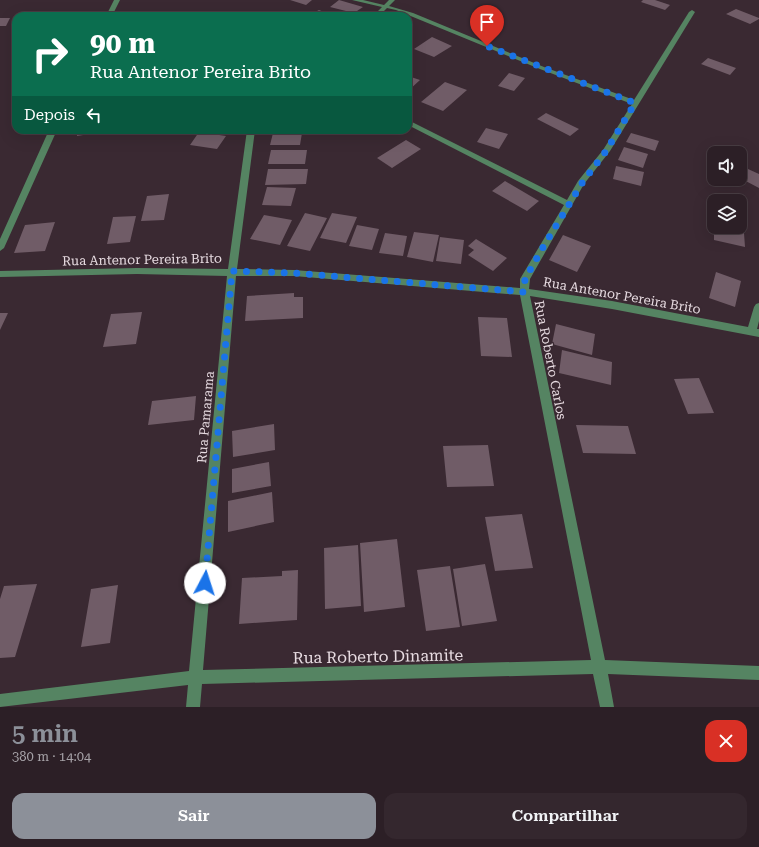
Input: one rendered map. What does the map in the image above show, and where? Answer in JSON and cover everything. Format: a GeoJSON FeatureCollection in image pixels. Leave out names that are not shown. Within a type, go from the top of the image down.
{"type":"FeatureCollection","features":[{"type":"Feature","properties":{"kind":"street"},"geometry":{"type":"LineString","coordinates":[[111,12],[117,0]]}},
{"type":"Feature","properties":{"kind":"street"},"geometry":{"type":"LineString","coordinates":[[355,0],[386,6],[405,12]]}},
{"type":"Feature","properties":{"kind":"street"},"geometry":{"type":"LineString","coordinates":[[380,12],[392,0]]}},
{"type":"Feature","properties":{"kind":"street","name":"Rua Roberto Carlos"},"geometry":{"type":"LineString","coordinates":[[607,707],[524,292],[525,279],[582,183],[606,151],[692,12]]}},
{"type":"Feature","properties":{"kind":"street"},"geometry":{"type":"LineString","coordinates":[[412,14],[542,68],[635,103]]}},
{"type":"Feature","properties":{"kind":"street"},"geometry":{"type":"LineString","coordinates":[[412,124],[569,204]]}},
{"type":"Feature","properties":{"kind":"street"},"geometry":{"type":"LineString","coordinates":[[0,248],[51,134]]}},
{"type":"Feature","properties":{"kind":"street","name":"Rua Pamarama"},"geometry":{"type":"LineString","coordinates":[[193,707],[197,677],[232,271],[250,134]]}},
{"type":"Feature","properties":{"kind":"street","name":"Rua Antenor Pereira Brito"},"geometry":{"type":"LineString","coordinates":[[0,274],[136,271],[232,271],[294,273],[524,292],[612,305],[755,332]]}},
{"type":"Feature","properties":{"kind":"street"},"geometry":{"type":"LineString","coordinates":[[755,332],[759,307]]}},
{"type":"Feature","properties":{"kind":"street","name":"Rua Roberto Dinamite"},"geometry":{"type":"LineString","coordinates":[[0,701],[197,677],[598,668],[759,673]]}},
{"type":"Feature","properties":{"kind":"building"},"geometry":{"type":"Polygon","coordinates":[[[290,0],[312,0],[306,5],[290,0]]]}},
{"type":"Feature","properties":{"kind":"building"},"geometry":{"type":"Polygon","coordinates":[[[339,0],[363,7],[356,12],[350,12],[330,7],[339,0]]]}},
{"type":"Feature","properties":{"kind":"building"},"geometry":{"type":"Polygon","coordinates":[[[643,0],[655,0],[670,5],[665,10],[641,2],[643,0]]]}},
{"type":"Feature","properties":{"kind":"building"},"geometry":{"type":"Polygon","coordinates":[[[736,9],[759,19],[750,24],[726,14],[736,9]]]}},
{"type":"Feature","properties":{"kind":"building"},"geometry":{"type":"Polygon","coordinates":[[[0,18],[10,18],[6,26],[0,26],[0,18]]]}},
{"type":"Feature","properties":{"kind":"building"},"geometry":{"type":"Polygon","coordinates":[[[432,37],[452,46],[434,57],[414,49],[432,37]]]}},
{"type":"Feature","properties":{"kind":"building"},"geometry":{"type":"Polygon","coordinates":[[[708,58],[736,68],[730,75],[701,64],[708,58]]]}},
{"type":"Feature","properties":{"kind":"building"},"geometry":{"type":"Polygon","coordinates":[[[509,73],[525,78],[514,91],[498,86],[509,73]]]}},
{"type":"Feature","properties":{"kind":"building"},"geometry":{"type":"Polygon","coordinates":[[[412,77],[420,80],[412,87],[412,77]]]}},
{"type":"Feature","properties":{"kind":"building"},"geometry":{"type":"Polygon","coordinates":[[[445,82],[467,90],[443,111],[421,102],[445,82]]]}},
{"type":"Feature","properties":{"kind":"building"},"geometry":{"type":"Polygon","coordinates":[[[546,113],[579,129],[570,136],[537,119],[546,113]]]}},
{"type":"Feature","properties":{"kind":"building"},"geometry":{"type":"Polygon","coordinates":[[[486,128],[508,134],[499,149],[477,142],[486,128]]]}},
{"type":"Feature","properties":{"kind":"building"},"geometry":{"type":"Polygon","coordinates":[[[631,133],[659,141],[655,151],[626,142],[631,133]]]}},
{"type":"Feature","properties":{"kind":"building"},"geometry":{"type":"Polygon","coordinates":[[[77,134],[89,134],[77,136],[77,134]]]}},
{"type":"Feature","properties":{"kind":"building"},"geometry":{"type":"Polygon","coordinates":[[[198,134],[226,136],[217,149],[190,145],[198,134]]]}},
{"type":"Feature","properties":{"kind":"building"},"geometry":{"type":"Polygon","coordinates":[[[273,134],[302,134],[300,145],[270,145],[273,134]]]}},
{"type":"Feature","properties":{"kind":"building"},"geometry":{"type":"Polygon","coordinates":[[[406,140],[421,149],[392,168],[377,158],[406,140]]]}},
{"type":"Feature","properties":{"kind":"building"},"geometry":{"type":"Polygon","coordinates":[[[624,147],[648,154],[643,168],[618,160],[624,147]]]}},
{"type":"Feature","properties":{"kind":"building"},"geometry":{"type":"Polygon","coordinates":[[[271,150],[307,150],[305,164],[268,164],[271,150]]]}},
{"type":"Feature","properties":{"kind":"building"},"geometry":{"type":"Polygon","coordinates":[[[616,166],[644,172],[641,186],[613,179],[616,166]]]}},
{"type":"Feature","properties":{"kind":"building"},"geometry":{"type":"Polygon","coordinates":[[[268,169],[308,169],[306,184],[265,185],[268,169]]]}},
{"type":"Feature","properties":{"kind":"building"},"geometry":{"type":"Polygon","coordinates":[[[747,170],[759,174],[759,188],[747,182],[747,170]]]}},
{"type":"Feature","properties":{"kind":"building"},"geometry":{"type":"Polygon","coordinates":[[[505,181],[539,201],[527,211],[492,191],[505,181]]]}},
{"type":"Feature","properties":{"kind":"building"},"geometry":{"type":"Polygon","coordinates":[[[267,187],[296,188],[291,206],[262,205],[267,187]]]}},
{"type":"Feature","properties":{"kind":"building"},"geometry":{"type":"Polygon","coordinates":[[[169,194],[164,220],[141,221],[147,196],[169,194]]]}},
{"type":"Feature","properties":{"kind":"building"},"geometry":{"type":"Polygon","coordinates":[[[305,213],[327,218],[310,251],[287,246],[305,213]]]}},
{"type":"Feature","properties":{"kind":"building"},"geometry":{"type":"Polygon","coordinates":[[[332,213],[357,217],[346,243],[320,238],[332,213]]]}},
{"type":"Feature","properties":{"kind":"building"},"geometry":{"type":"Polygon","coordinates":[[[264,215],[292,220],[280,245],[250,239],[264,215]]]}},
{"type":"Feature","properties":{"kind":"building"},"geometry":{"type":"Polygon","coordinates":[[[136,216],[130,242],[107,244],[113,217],[136,216]]]}},
{"type":"Feature","properties":{"kind":"building"},"geometry":{"type":"Polygon","coordinates":[[[55,222],[45,251],[14,253],[25,225],[55,222]]]}},
{"type":"Feature","properties":{"kind":"building"},"geometry":{"type":"Polygon","coordinates":[[[357,225],[379,229],[372,250],[349,246],[357,225]]]}},
{"type":"Feature","properties":{"kind":"building"},"geometry":{"type":"Polygon","coordinates":[[[414,232],[439,235],[433,262],[407,257],[414,232]]]}},
{"type":"Feature","properties":{"kind":"building"},"geometry":{"type":"Polygon","coordinates":[[[385,233],[407,236],[403,256],[379,253],[385,233]]]}},
{"type":"Feature","properties":{"kind":"building"},"geometry":{"type":"Polygon","coordinates":[[[714,234],[744,234],[745,247],[714,240],[714,234]]]}},
{"type":"Feature","properties":{"kind":"building"},"geometry":{"type":"Polygon","coordinates":[[[563,235],[591,246],[577,272],[549,260],[563,235]]]}},
{"type":"Feature","properties":{"kind":"building"},"geometry":{"type":"Polygon","coordinates":[[[440,237],[464,240],[461,264],[436,261],[440,237]]]}},
{"type":"Feature","properties":{"kind":"building"},"geometry":{"type":"Polygon","coordinates":[[[476,239],[507,258],[493,271],[468,255],[474,250],[468,246],[476,239]]]}},
{"type":"Feature","properties":{"kind":"building"},"geometry":{"type":"Polygon","coordinates":[[[716,272],[741,281],[735,307],[709,298],[716,272]]]}},
{"type":"Feature","properties":{"kind":"building"},"geometry":{"type":"Polygon","coordinates":[[[294,293],[294,297],[303,297],[303,318],[245,321],[247,296],[294,293]]]}},
{"type":"Feature","properties":{"kind":"building"},"geometry":{"type":"Polygon","coordinates":[[[142,312],[136,344],[103,347],[111,314],[142,312]]]}},
{"type":"Feature","properties":{"kind":"building"},"geometry":{"type":"Polygon","coordinates":[[[0,313],[8,313],[0,330],[0,313]]]}},
{"type":"Feature","properties":{"kind":"building"},"geometry":{"type":"Polygon","coordinates":[[[478,317],[507,318],[512,357],[481,356],[478,317]]]}},
{"type":"Feature","properties":{"kind":"building"},"geometry":{"type":"Polygon","coordinates":[[[556,324],[595,334],[592,355],[552,344],[556,324]]]}},
{"type":"Feature","properties":{"kind":"building"},"geometry":{"type":"Polygon","coordinates":[[[562,350],[612,362],[611,385],[559,373],[562,350]]]}},
{"type":"Feature","properties":{"kind":"building"},"geometry":{"type":"Polygon","coordinates":[[[699,378],[714,413],[688,414],[674,379],[699,378]]]}},
{"type":"Feature","properties":{"kind":"building"},"geometry":{"type":"Polygon","coordinates":[[[196,396],[194,420],[148,425],[152,401],[196,396]]]}},
{"type":"Feature","properties":{"kind":"building"},"geometry":{"type":"Polygon","coordinates":[[[274,424],[275,450],[233,457],[232,431],[274,424]]]}},
{"type":"Feature","properties":{"kind":"building"},"geometry":{"type":"Polygon","coordinates":[[[576,425],[628,426],[636,454],[583,453],[576,425]]]}},
{"type":"Feature","properties":{"kind":"building"},"geometry":{"type":"Polygon","coordinates":[[[488,445],[494,486],[447,487],[443,446],[488,445]]]}},
{"type":"Feature","properties":{"kind":"building"},"geometry":{"type":"Polygon","coordinates":[[[269,462],[271,486],[232,493],[232,469],[269,462]]]}},
{"type":"Feature","properties":{"kind":"building"},"geometry":{"type":"Polygon","coordinates":[[[272,492],[274,522],[228,532],[228,501],[272,492]]]}},
{"type":"Feature","properties":{"kind":"building"},"geometry":{"type":"Polygon","coordinates":[[[522,514],[533,568],[495,571],[485,517],[522,514]]]}},
{"type":"Feature","properties":{"kind":"building"},"geometry":{"type":"Polygon","coordinates":[[[397,539],[405,607],[364,612],[360,543],[397,539]]]}},
{"type":"Feature","properties":{"kind":"building"},"geometry":{"type":"Polygon","coordinates":[[[358,545],[361,606],[325,609],[324,548],[358,545]]]}},
{"type":"Feature","properties":{"kind":"building"},"geometry":{"type":"Polygon","coordinates":[[[485,564],[497,621],[462,626],[453,569],[485,564]]]}},
{"type":"Feature","properties":{"kind":"building"},"geometry":{"type":"Polygon","coordinates":[[[450,566],[460,627],[426,631],[417,570],[450,566]]]}},
{"type":"Feature","properties":{"kind":"building"},"geometry":{"type":"Polygon","coordinates":[[[298,570],[297,620],[239,624],[242,578],[282,576],[282,571],[298,570]]]}},
{"type":"Feature","properties":{"kind":"building"},"geometry":{"type":"Polygon","coordinates":[[[37,584],[15,657],[0,658],[0,599],[4,586],[37,584]]]}},
{"type":"Feature","properties":{"kind":"building"},"geometry":{"type":"Polygon","coordinates":[[[118,585],[110,643],[81,647],[91,589],[118,585]]]}},
{"type":"Feature","properties":{"kind":"route"},"geometry":{"type":"LineString","coordinates":[[205,583],[232,271],[294,273],[524,292],[525,279],[542,249],[582,183],[606,151],[635,103],[487,46]]}}]}
